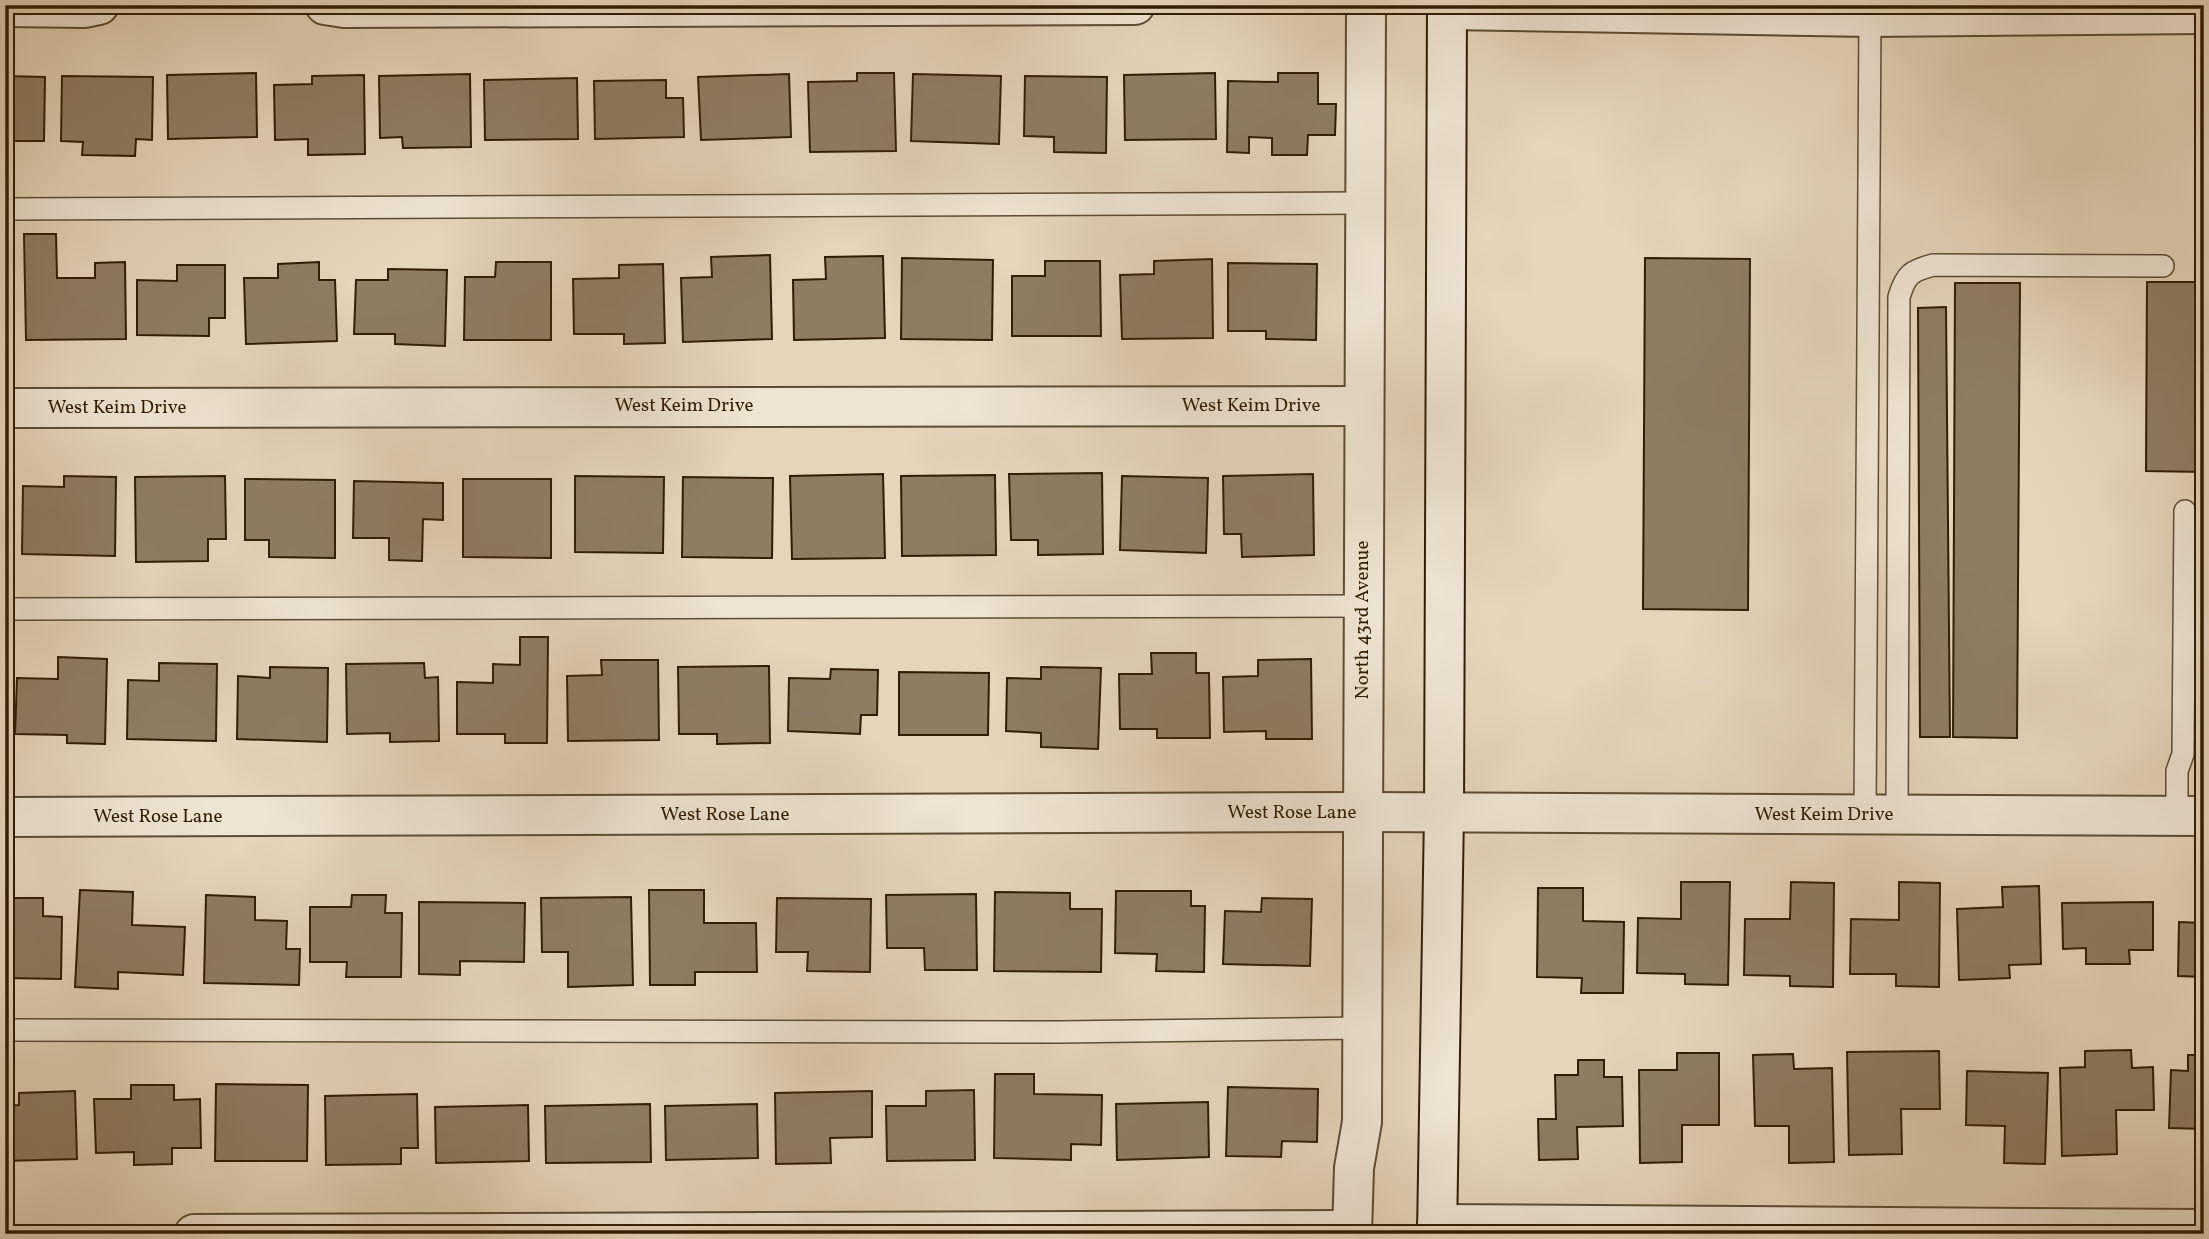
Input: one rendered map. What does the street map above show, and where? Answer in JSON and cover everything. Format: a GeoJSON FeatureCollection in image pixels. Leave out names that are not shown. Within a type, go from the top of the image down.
{"type":"FeatureCollection","features":[{"type":"Feature","properties":{"kind":"street"},"geometry":{"type":"LineString","coordinates":[[5,7],[85,8],[99,5]]}},
{"type":"Feature","properties":{"kind":"street"},"geometry":{"type":"LineString","coordinates":[[326,5],[344,8],[1135,5]]}},
{"type":"Feature","properties":{"kind":"street","name":"North 43rd Avenue"},"geometry":{"type":"LineString","coordinates":[[1352,1232],[1354,1168],[1362,1122],[1366,5]]}},
{"type":"Feature","properties":{"kind":"street"},"geometry":{"type":"LineString","coordinates":[[2204,14],[1870,17],[1820,11],[1447,8],[1444,813],[1437,1229],[2204,1229]]}},
{"type":"Feature","properties":{"kind":"street","name":"West Keim Drive"},"geometry":{"type":"LineString","coordinates":[[5,408],[1363,406]]}},
{"type":"Feature","properties":{"kind":"street","name":"West Rose Lane"},"geometry":{"type":"LineString","coordinates":[[5,817],[1444,813]]}},
{"type":"Feature","properties":{"kind":"street","name":"West Keim Drive"},"geometry":{"type":"LineString","coordinates":[[1444,813],[2191,816]]}},
{"type":"Feature","properties":{"kind":"street"},"geometry":{"type":"LineString","coordinates":[[194,1234],[1352,1232]]}},
{"type":"Feature","properties":{"kind":"lane"},"geometry":{"type":"LineString","coordinates":[[1870,17],[1881,815]]}},
{"type":"Feature","properties":{"kind":"lane"},"geometry":{"type":"LineString","coordinates":[[5,209],[1365,203]]}},
{"type":"Feature","properties":{"kind":"lane"},"geometry":{"type":"LineString","coordinates":[[1881,815],[1899,297],[1904,281],[1915,270],[1933,265],[2163,266]]}},
{"type":"Feature","properties":{"kind":"lane"},"geometry":{"type":"LineString","coordinates":[[2185,511],[2183,754],[2177,771],[2191,816]]}},
{"type":"Feature","properties":{"kind":"lane"},"geometry":{"type":"LineString","coordinates":[[5,609],[1363,606]]}},
{"type":"Feature","properties":{"kind":"lane"},"geometry":{"type":"LineString","coordinates":[[5,1030],[1060,1032],[1362,1028]]}},
{"type":"Feature","properties":{"kind":"building"},"geometry":{"type":"Polygon","coordinates":[[[256,73],[257,137],[168,139],[167,75],[256,73]]]}},
{"type":"Feature","properties":{"kind":"building"},"geometry":{"type":"Polygon","coordinates":[[[857,73],[894,73],[896,151],[810,152],[808,82],[857,81],[857,73]]]}},
{"type":"Feature","properties":{"kind":"building"},"geometry":{"type":"Polygon","coordinates":[[[1215,73],[1216,139],[1125,140],[1124,75],[1215,73]]]}},
{"type":"Feature","properties":{"kind":"building"},"geometry":{"type":"Polygon","coordinates":[[[1278,73],[1318,73],[1318,104],[1336,104],[1335,135],[1308,135],[1307,155],[1272,155],[1272,138],[1249,137],[1249,153],[1227,152],[1228,81],[1278,82],[1278,73]]]}},
{"type":"Feature","properties":{"kind":"building"},"geometry":{"type":"Polygon","coordinates":[[[470,74],[471,147],[403,148],[402,137],[380,138],[379,76],[470,74]]]}},
{"type":"Feature","properties":{"kind":"building"},"geometry":{"type":"Polygon","coordinates":[[[789,74],[791,137],[701,140],[698,77],[789,74]]]}},
{"type":"Feature","properties":{"kind":"building"},"geometry":{"type":"Polygon","coordinates":[[[913,74],[1001,76],[999,144],[911,141],[913,74]]]}},
{"type":"Feature","properties":{"kind":"building"},"geometry":{"type":"Polygon","coordinates":[[[364,75],[365,154],[308,155],[308,139],[275,140],[274,85],[312,84],[312,76],[364,75]]]}},
{"type":"Feature","properties":{"kind":"building"},"geometry":{"type":"Polygon","coordinates":[[[5,76],[45,77],[44,141],[5,141],[5,76]]]}},
{"type":"Feature","properties":{"kind":"building"},"geometry":{"type":"Polygon","coordinates":[[[62,76],[153,77],[152,140],[136,139],[135,156],[82,155],[83,142],[61,141],[62,76]]]}},
{"type":"Feature","properties":{"kind":"building"},"geometry":{"type":"Polygon","coordinates":[[[1025,76],[1107,77],[1106,153],[1054,152],[1054,137],[1024,136],[1025,76]]]}},
{"type":"Feature","properties":{"kind":"building"},"geometry":{"type":"Polygon","coordinates":[[[577,78],[578,139],[485,140],[484,80],[577,78]]]}},
{"type":"Feature","properties":{"kind":"building"},"geometry":{"type":"Polygon","coordinates":[[[666,80],[666,98],[683,98],[684,137],[595,139],[594,81],[666,80]]]}},
{"type":"Feature","properties":{"kind":"building"},"geometry":{"type":"Polygon","coordinates":[[[24,234],[56,234],[57,278],[95,278],[95,263],[125,262],[126,339],[26,340],[24,234]]]}},
{"type":"Feature","properties":{"kind":"building"},"geometry":{"type":"Polygon","coordinates":[[[770,255],[772,339],[683,342],[681,278],[712,277],[711,257],[770,255]]]}},
{"type":"Feature","properties":{"kind":"building"},"geometry":{"type":"Polygon","coordinates":[[[883,256],[885,338],[794,340],[793,280],[826,279],[825,257],[883,256]]]}},
{"type":"Feature","properties":{"kind":"building"},"geometry":{"type":"Polygon","coordinates":[[[902,258],[993,260],[992,340],[901,339],[902,258]]]}},
{"type":"Feature","properties":{"kind":"building"},"geometry":{"type":"Polygon","coordinates":[[[1645,258],[1750,259],[1748,610],[1643,609],[1645,258]]]}},
{"type":"Feature","properties":{"kind":"building"},"geometry":{"type":"Polygon","coordinates":[[[1212,259],[1213,338],[1122,339],[1120,275],[1154,274],[1154,261],[1212,259]]]}},
{"type":"Feature","properties":{"kind":"building"},"geometry":{"type":"Polygon","coordinates":[[[1045,261],[1100,261],[1101,336],[1012,336],[1012,276],[1045,276],[1045,261]]]}},
{"type":"Feature","properties":{"kind":"building"},"geometry":{"type":"Polygon","coordinates":[[[319,262],[319,280],[335,280],[337,341],[246,344],[244,278],[278,278],[278,264],[319,262]]]}},
{"type":"Feature","properties":{"kind":"building"},"geometry":{"type":"Polygon","coordinates":[[[496,262],[551,262],[551,340],[464,340],[465,277],[495,277],[496,262]]]}},
{"type":"Feature","properties":{"kind":"building"},"geometry":{"type":"Polygon","coordinates":[[[1228,263],[1317,264],[1316,340],[1266,339],[1266,331],[1228,331],[1228,263]]]}},
{"type":"Feature","properties":{"kind":"building"},"geometry":{"type":"Polygon","coordinates":[[[663,264],[665,343],[624,344],[624,334],[574,334],[573,279],[619,278],[619,265],[663,264]]]}},
{"type":"Feature","properties":{"kind":"building"},"geometry":{"type":"Polygon","coordinates":[[[177,265],[225,265],[225,318],[209,318],[209,336],[137,335],[137,280],[177,281],[177,265]]]}},
{"type":"Feature","properties":{"kind":"building"},"geometry":{"type":"Polygon","coordinates":[[[388,269],[447,270],[445,346],[395,344],[395,334],[354,334],[356,280],[388,280],[388,269]]]}},
{"type":"Feature","properties":{"kind":"building"},"geometry":{"type":"Polygon","coordinates":[[[7,280],[7,346],[5,346],[7,280]]]}},
{"type":"Feature","properties":{"kind":"building"},"geometry":{"type":"Polygon","coordinates":[[[2147,282],[2204,282],[2204,472],[2146,471],[2147,282]]]}},
{"type":"Feature","properties":{"kind":"building"},"geometry":{"type":"Polygon","coordinates":[[[1955,283],[2020,283],[2017,738],[1953,737],[1955,283]]]}},
{"type":"Feature","properties":{"kind":"building"},"geometry":{"type":"Polygon","coordinates":[[[1946,307],[1950,737],[1920,737],[1918,308],[1946,307]]]}},
{"type":"Feature","properties":{"kind":"building"},"geometry":{"type":"Polygon","coordinates":[[[1102,473],[1103,554],[1038,555],[1038,540],[1011,540],[1009,474],[1102,473]]]}},
{"type":"Feature","properties":{"kind":"building"},"geometry":{"type":"Polygon","coordinates":[[[883,474],[885,558],[792,559],[790,476],[883,474]]]}},
{"type":"Feature","properties":{"kind":"building"},"geometry":{"type":"Polygon","coordinates":[[[1313,474],[1314,555],[1242,557],[1241,534],[1224,534],[1223,476],[1313,474]]]}},
{"type":"Feature","properties":{"kind":"building"},"geometry":{"type":"Polygon","coordinates":[[[995,475],[996,555],[902,556],[901,476],[995,475]]]}},
{"type":"Feature","properties":{"kind":"building"},"geometry":{"type":"Polygon","coordinates":[[[64,476],[116,477],[115,556],[22,554],[23,486],[64,487],[64,476]]]}},
{"type":"Feature","properties":{"kind":"building"},"geometry":{"type":"Polygon","coordinates":[[[225,476],[226,539],[208,539],[208,561],[136,562],[135,477],[225,476]]]}},
{"type":"Feature","properties":{"kind":"building"},"geometry":{"type":"Polygon","coordinates":[[[575,476],[664,477],[663,553],[575,552],[575,476]]]}},
{"type":"Feature","properties":{"kind":"building"},"geometry":{"type":"Polygon","coordinates":[[[1122,476],[1208,478],[1206,553],[1120,550],[1122,476]]]}},
{"type":"Feature","properties":{"kind":"building"},"geometry":{"type":"Polygon","coordinates":[[[683,477],[773,478],[772,558],[682,557],[683,477]]]}},
{"type":"Feature","properties":{"kind":"building"},"geometry":{"type":"Polygon","coordinates":[[[245,479],[335,480],[335,558],[269,557],[269,540],[245,540],[245,479]]]}},
{"type":"Feature","properties":{"kind":"building"},"geometry":{"type":"Polygon","coordinates":[[[463,479],[551,479],[551,558],[463,557],[463,479]]]}},
{"type":"Feature","properties":{"kind":"building"},"geometry":{"type":"Polygon","coordinates":[[[354,481],[443,483],[443,520],[423,519],[422,561],[389,560],[389,538],[353,538],[354,481]]]}},
{"type":"Feature","properties":{"kind":"building"},"geometry":{"type":"Polygon","coordinates":[[[520,637],[548,637],[547,743],[505,743],[505,734],[457,734],[457,682],[493,683],[493,664],[520,665],[520,637]]]}},
{"type":"Feature","properties":{"kind":"building"},"geometry":{"type":"Polygon","coordinates":[[[1151,653],[1196,653],[1196,673],[1209,673],[1210,738],[1157,738],[1157,729],[1120,729],[1119,674],[1152,674],[1151,653]]]}},
{"type":"Feature","properties":{"kind":"building"},"geometry":{"type":"Polygon","coordinates":[[[58,657],[107,659],[105,744],[67,743],[67,735],[15,734],[17,678],[58,679],[58,657]]]}},
{"type":"Feature","properties":{"kind":"building"},"geometry":{"type":"Polygon","coordinates":[[[1311,659],[1312,739],[1266,739],[1266,731],[1224,732],[1223,677],[1258,676],[1258,660],[1311,659]]]}},
{"type":"Feature","properties":{"kind":"building"},"geometry":{"type":"Polygon","coordinates":[[[601,660],[658,660],[659,740],[568,741],[567,676],[602,675],[601,660]]]}},
{"type":"Feature","properties":{"kind":"building"},"geometry":{"type":"Polygon","coordinates":[[[159,663],[217,664],[216,741],[127,739],[128,680],[159,681],[159,663]]]}},
{"type":"Feature","properties":{"kind":"building"},"geometry":{"type":"Polygon","coordinates":[[[424,663],[425,678],[438,677],[439,741],[390,742],[390,733],[347,734],[346,664],[424,663]]]}},
{"type":"Feature","properties":{"kind":"building"},"geometry":{"type":"Polygon","coordinates":[[[769,666],[770,743],[717,744],[717,734],[679,734],[678,667],[769,666]]]}},
{"type":"Feature","properties":{"kind":"building"},"geometry":{"type":"Polygon","coordinates":[[[270,667],[328,668],[327,742],[237,739],[238,676],[270,678],[270,667]]]}},
{"type":"Feature","properties":{"kind":"building"},"geometry":{"type":"Polygon","coordinates":[[[1041,667],[1101,668],[1098,749],[1041,747],[1041,733],[1006,731],[1007,678],[1041,679],[1041,667]]]}},
{"type":"Feature","properties":{"kind":"building"},"geometry":{"type":"Polygon","coordinates":[[[831,669],[878,670],[877,715],[861,715],[860,734],[788,731],[789,678],[830,679],[831,669]]]}},
{"type":"Feature","properties":{"kind":"building"},"geometry":{"type":"Polygon","coordinates":[[[899,672],[989,673],[988,735],[899,735],[899,672]]]}},
{"type":"Feature","properties":{"kind":"building"},"geometry":{"type":"Polygon","coordinates":[[[1681,882],[1730,882],[1728,985],[1685,984],[1685,974],[1637,973],[1638,918],[1681,919],[1681,882]]]}},
{"type":"Feature","properties":{"kind":"building"},"geometry":{"type":"Polygon","coordinates":[[[1791,882],[1834,883],[1833,987],[1790,986],[1790,976],[1744,975],[1745,919],[1790,919],[1791,882]]]}},
{"type":"Feature","properties":{"kind":"building"},"geometry":{"type":"Polygon","coordinates":[[[1899,882],[1940,883],[1939,987],[1896,986],[1896,974],[1850,974],[1851,919],[1899,920],[1899,882]]]}},
{"type":"Feature","properties":{"kind":"building"},"geometry":{"type":"Polygon","coordinates":[[[2039,886],[2041,964],[2009,965],[2010,978],[1959,980],[1957,909],[2003,907],[2002,887],[2039,886]]]}},
{"type":"Feature","properties":{"kind":"building"},"geometry":{"type":"Polygon","coordinates":[[[1538,888],[1583,888],[1583,921],[1624,922],[1623,993],[1581,993],[1582,978],[1537,977],[1538,888]]]}},
{"type":"Feature","properties":{"kind":"building"},"geometry":{"type":"Polygon","coordinates":[[[80,890],[133,892],[132,925],[185,927],[183,975],[118,972],[118,989],[75,987],[80,890]]]}},
{"type":"Feature","properties":{"kind":"building"},"geometry":{"type":"Polygon","coordinates":[[[649,890],[704,890],[704,923],[756,923],[757,972],[695,972],[695,985],[650,985],[649,890]]]}},
{"type":"Feature","properties":{"kind":"building"},"geometry":{"type":"Polygon","coordinates":[[[1116,891],[1191,891],[1191,906],[1205,906],[1204,972],[1156,971],[1157,954],[1115,953],[1116,891]]]}},
{"type":"Feature","properties":{"kind":"building"},"geometry":{"type":"Polygon","coordinates":[[[995,892],[1070,893],[1070,909],[1102,909],[1101,972],[994,971],[995,892]]]}},
{"type":"Feature","properties":{"kind":"building"},"geometry":{"type":"Polygon","coordinates":[[[976,894],[977,970],[925,970],[924,948],[887,948],[886,895],[976,894]]]}},
{"type":"Feature","properties":{"kind":"building"},"geometry":{"type":"Polygon","coordinates":[[[206,895],[255,897],[255,920],[287,921],[286,949],[300,949],[299,985],[204,983],[206,895]]]}},
{"type":"Feature","properties":{"kind":"building"},"geometry":{"type":"Polygon","coordinates":[[[352,895],[386,895],[385,913],[402,913],[401,977],[346,977],[347,962],[310,962],[310,907],[351,907],[352,895]]]}},
{"type":"Feature","properties":{"kind":"building"},"geometry":{"type":"Polygon","coordinates":[[[631,897],[633,985],[568,987],[568,952],[542,952],[541,898],[631,897]]]}},
{"type":"Feature","properties":{"kind":"building"},"geometry":{"type":"Polygon","coordinates":[[[5,898],[43,898],[43,916],[62,917],[61,979],[5,978],[5,898]]]}},
{"type":"Feature","properties":{"kind":"building"},"geometry":{"type":"Polygon","coordinates":[[[777,898],[871,899],[870,972],[807,971],[808,952],[776,952],[777,898]]]}},
{"type":"Feature","properties":{"kind":"building"},"geometry":{"type":"Polygon","coordinates":[[[1262,898],[1312,899],[1310,966],[1223,964],[1225,911],[1261,912],[1262,898]]]}},
{"type":"Feature","properties":{"kind":"building"},"geometry":{"type":"Polygon","coordinates":[[[419,902],[525,903],[524,962],[460,961],[460,975],[419,974],[419,902]]]}},
{"type":"Feature","properties":{"kind":"building"},"geometry":{"type":"Polygon","coordinates":[[[2153,902],[2153,950],[2129,950],[2130,964],[2086,964],[2086,948],[2063,949],[2062,903],[2153,902]]]}},
{"type":"Feature","properties":{"kind":"building"},"geometry":{"type":"Polygon","coordinates":[[[2179,922],[2204,923],[2204,977],[2178,976],[2179,922]]]}},
{"type":"Feature","properties":{"kind":"building"},"geometry":{"type":"Polygon","coordinates":[[[2131,1050],[2132,1068],[2153,1067],[2154,1110],[2116,1110],[2117,1154],[2062,1156],[2060,1068],[2085,1067],[2085,1051],[2131,1050]]]}},
{"type":"Feature","properties":{"kind":"building"},"geometry":{"type":"Polygon","coordinates":[[[1939,1051],[1940,1109],[1901,1109],[1902,1154],[1849,1155],[1847,1052],[1939,1051]]]}},
{"type":"Feature","properties":{"kind":"building"},"geometry":{"type":"Polygon","coordinates":[[[1677,1053],[1719,1053],[1719,1125],[1682,1125],[1682,1162],[1640,1163],[1639,1070],[1677,1070],[1677,1053]]]}},
{"type":"Feature","properties":{"kind":"building"},"geometry":{"type":"Polygon","coordinates":[[[1793,1054],[1794,1069],[1832,1068],[1834,1162],[1789,1163],[1789,1126],[1755,1126],[1753,1055],[1793,1054]]]}},
{"type":"Feature","properties":{"kind":"building"},"geometry":{"type":"Polygon","coordinates":[[[2188,1055],[2204,1055],[2204,1129],[2169,1128],[2171,1070],[2188,1071],[2188,1055]]]}},
{"type":"Feature","properties":{"kind":"building"},"geometry":{"type":"Polygon","coordinates":[[[1578,1060],[1604,1060],[1604,1077],[1622,1077],[1623,1126],[1577,1127],[1578,1159],[1539,1160],[1538,1119],[1556,1119],[1555,1075],[1578,1075],[1578,1060]]]}},
{"type":"Feature","properties":{"kind":"building"},"geometry":{"type":"Polygon","coordinates":[[[1967,1071],[2048,1073],[2045,1164],[2004,1163],[2005,1126],[1966,1125],[1967,1071]]]}},
{"type":"Feature","properties":{"kind":"building"},"geometry":{"type":"Polygon","coordinates":[[[995,1074],[1034,1074],[1034,1094],[1102,1095],[1101,1145],[1071,1144],[1071,1160],[994,1158],[995,1074]]]}},
{"type":"Feature","properties":{"kind":"building"},"geometry":{"type":"Polygon","coordinates":[[[216,1084],[308,1085],[307,1161],[215,1161],[216,1084]]]}},
{"type":"Feature","properties":{"kind":"building"},"geometry":{"type":"Polygon","coordinates":[[[131,1085],[174,1085],[174,1100],[200,1099],[201,1148],[172,1148],[172,1164],[134,1165],[134,1152],[96,1153],[94,1099],[131,1099],[131,1085]]]}},
{"type":"Feature","properties":{"kind":"building"},"geometry":{"type":"Polygon","coordinates":[[[1228,1087],[1318,1089],[1317,1142],[1282,1141],[1281,1157],[1226,1156],[1228,1087]]]}},
{"type":"Feature","properties":{"kind":"building"},"geometry":{"type":"Polygon","coordinates":[[[974,1090],[975,1160],[887,1161],[886,1106],[926,1106],[926,1091],[974,1090]]]}},
{"type":"Feature","properties":{"kind":"building"},"geometry":{"type":"Polygon","coordinates":[[[75,1091],[77,1159],[5,1161],[5,1106],[19,1105],[19,1093],[75,1091]]]}},
{"type":"Feature","properties":{"kind":"building"},"geometry":{"type":"Polygon","coordinates":[[[872,1091],[872,1137],[830,1138],[831,1163],[776,1164],[775,1093],[872,1091]]]}},
{"type":"Feature","properties":{"kind":"building"},"geometry":{"type":"Polygon","coordinates":[[[417,1094],[418,1148],[401,1148],[401,1164],[326,1165],[325,1096],[417,1094]]]}},
{"type":"Feature","properties":{"kind":"building"},"geometry":{"type":"Polygon","coordinates":[[[1208,1102],[1209,1157],[1117,1160],[1116,1104],[1208,1102]]]}},
{"type":"Feature","properties":{"kind":"building"},"geometry":{"type":"Polygon","coordinates":[[[650,1104],[651,1162],[546,1163],[545,1106],[650,1104]]]}},
{"type":"Feature","properties":{"kind":"building"},"geometry":{"type":"Polygon","coordinates":[[[757,1104],[758,1158],[666,1160],[665,1106],[757,1104]]]}},
{"type":"Feature","properties":{"kind":"building"},"geometry":{"type":"Polygon","coordinates":[[[528,1105],[529,1161],[436,1163],[435,1107],[528,1105]]]}}]}
